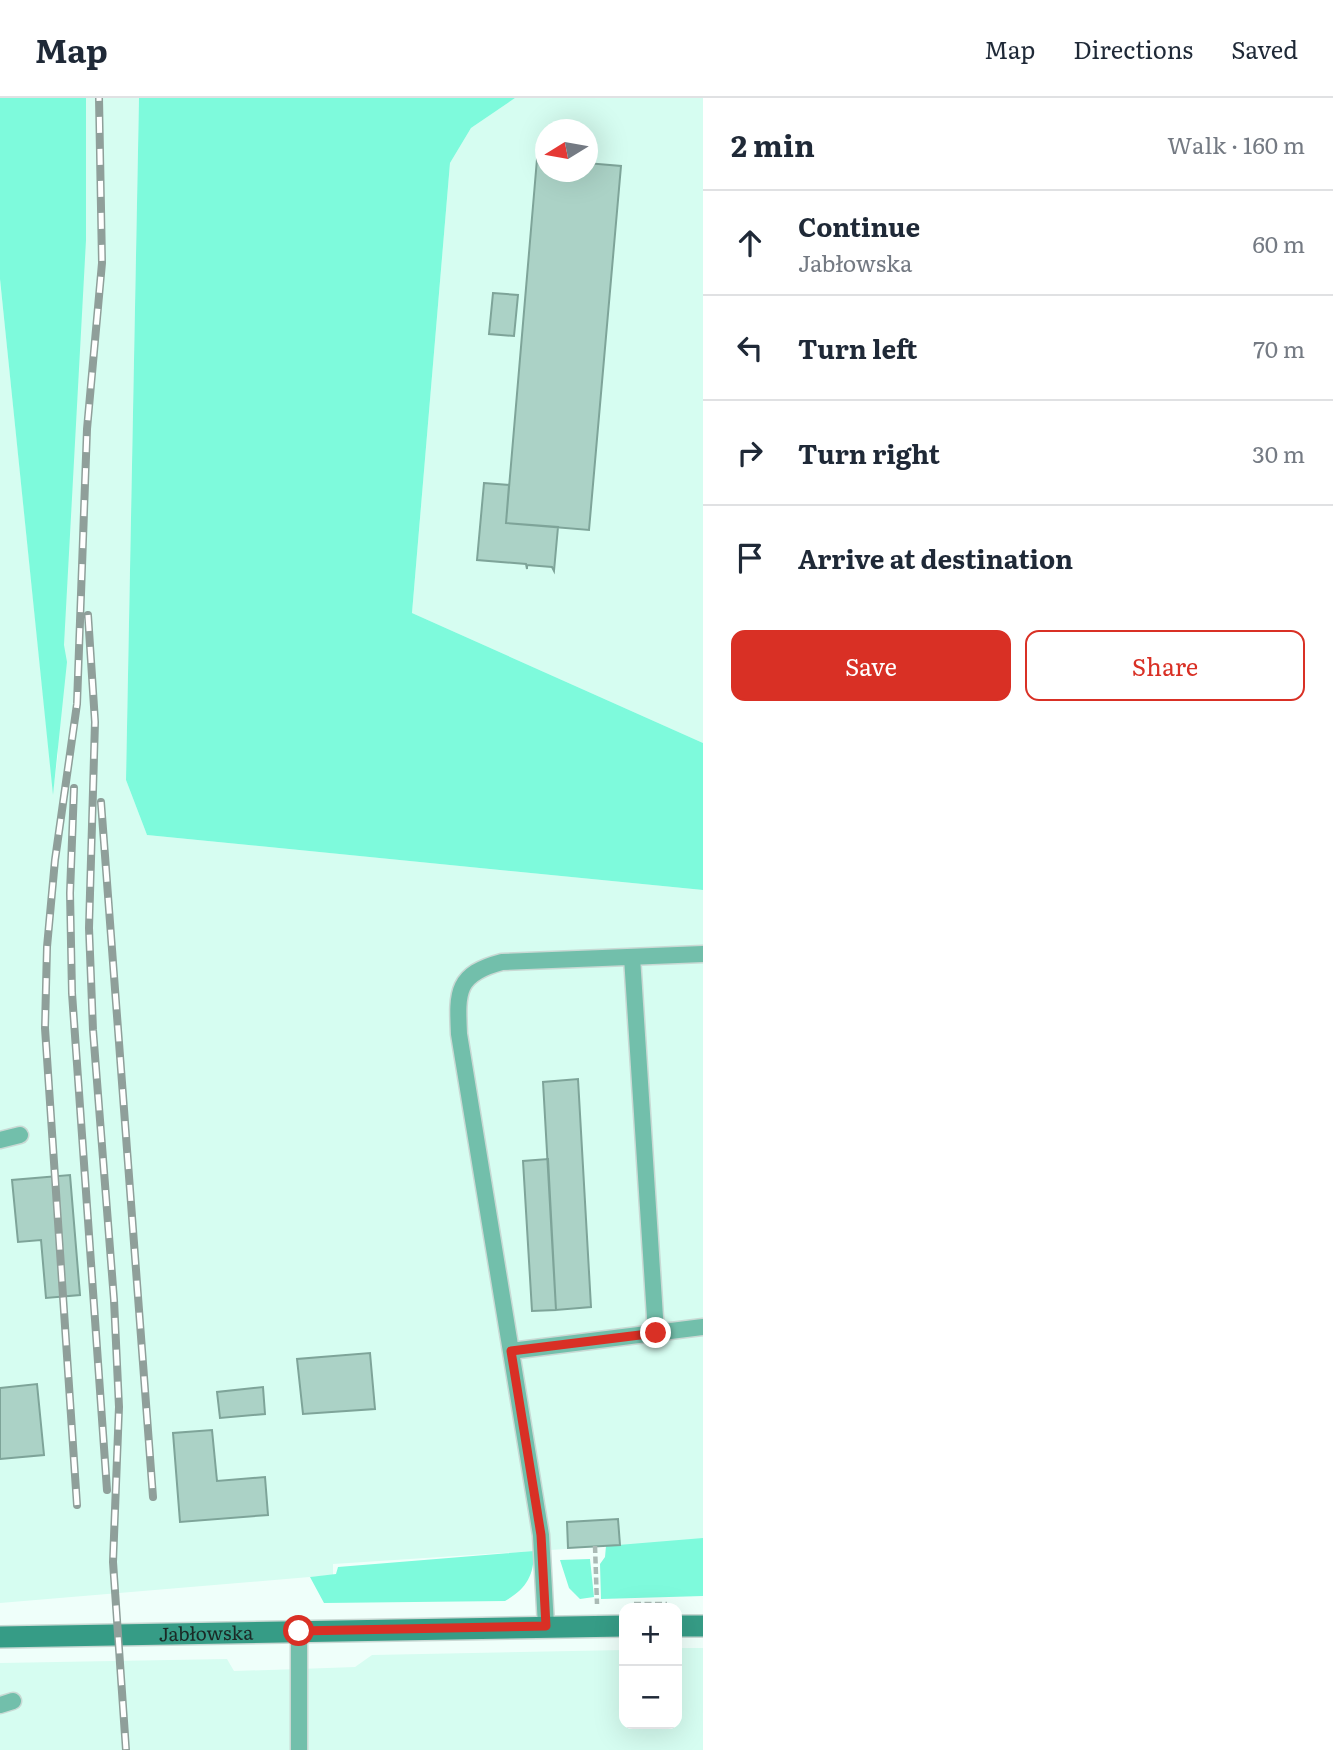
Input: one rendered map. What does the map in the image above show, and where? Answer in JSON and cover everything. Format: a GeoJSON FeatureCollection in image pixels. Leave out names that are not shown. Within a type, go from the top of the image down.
{"type":"FeatureCollection","features":[{"type":"Feature","properties":{"kind":"main road","name":"Jabłowska"},"geometry":{"type":"LineString","coordinates":[[0,1637],[619,1626]]}},
{"type":"Feature","properties":{"kind":"main road"},"geometry":{"type":"LineString","coordinates":[[682,1626],[703,1626]]}},
{"type":"Feature","properties":{"kind":"lane"},"geometry":{"type":"LineString","coordinates":[[546,1626],[541,1535],[459,1034],[457,996],[464,981],[480,968],[502,962],[703,954]]}},
{"type":"Feature","properties":{"kind":"lane"},"geometry":{"type":"LineString","coordinates":[[632,957],[656,1333]]}},
{"type":"Feature","properties":{"kind":"lane"},"geometry":{"type":"LineString","coordinates":[[0,1140],[20,1135]]}},
{"type":"Feature","properties":{"kind":"lane"},"geometry":{"type":"LineString","coordinates":[[511,1351],[703,1327]]}},
{"type":"Feature","properties":{"kind":"lane"},"geometry":{"type":"LineString","coordinates":[[299,1631],[299,1750]]}},
{"type":"Feature","properties":{"kind":"path"},"geometry":{"type":"LineString","coordinates":[[595,1546],[597,1605]]}},
{"type":"Feature","properties":{"kind":"shaded area"},"geometry":{"type":"Polygon","coordinates":[[[41,98],[139,98],[126,780],[147,835],[703,890],[703,1540],[333,1564],[333,1575],[0,1603],[0,279],[53,791],[58,755],[41,98]]]}},
{"type":"Feature","properties":{"kind":"shaded area"},"geometry":{"type":"Polygon","coordinates":[[[515,98],[703,98],[703,743],[412,613],[450,163],[471,128],[515,98]]]}},
{"type":"Feature","properties":{"kind":"shaded area"},"geometry":{"type":"Polygon","coordinates":[[[682,1648],[703,1648],[703,1750],[0,1750],[0,1663],[227,1659],[234,1671],[355,1667],[372,1655],[619,1650],[619,1729],[682,1729],[682,1648]]]}},
{"type":"Feature","properties":{"kind":"green space"},"geometry":{"type":"Polygon","coordinates":[[[0,98],[86,98],[86,240],[64,645],[67,662],[53,795],[0,279],[0,98]]]}},
{"type":"Feature","properties":{"kind":"green space"},"geometry":{"type":"Polygon","coordinates":[[[139,98],[515,98],[471,128],[450,163],[412,613],[703,743],[703,890],[147,835],[126,780],[139,98]]]}},
{"type":"Feature","properties":{"kind":"green space"},"geometry":{"type":"Polygon","coordinates":[[[703,1538],[703,1596],[601,1599],[600,1564],[605,1557],[606,1546],[703,1538]]]}},
{"type":"Feature","properties":{"kind":"green space"},"geometry":{"type":"Polygon","coordinates":[[[534,1551],[527,1581],[505,1601],[324,1603],[310,1577],[336,1574],[338,1567],[534,1551]]]}},
{"type":"Feature","properties":{"kind":"green space"},"geometry":{"type":"Polygon","coordinates":[[[590,1559],[594,1597],[580,1599],[569,1588],[560,1560],[590,1559]]]}},
{"type":"Feature","properties":{"kind":"building"},"geometry":{"type":"Polygon","coordinates":[[[598,164],[621,166],[589,530],[506,523],[535,182],[598,182],[598,164]]]}},
{"type":"Feature","properties":{"kind":"building"},"geometry":{"type":"Polygon","coordinates":[[[493,293],[518,295],[514,336],[489,334],[493,293]]]}},
{"type":"Feature","properties":{"kind":"building"},"geometry":{"type":"Polygon","coordinates":[[[484,483],[509,485],[506,523],[558,527],[554,571],[552,567],[527,565],[527,569],[526,564],[477,560],[484,483]]]}},
{"type":"Feature","properties":{"kind":"building"},"geometry":{"type":"Polygon","coordinates":[[[578,1079],[591,1307],[556,1310],[543,1082],[578,1079]]]}},
{"type":"Feature","properties":{"kind":"building"},"geometry":{"type":"Polygon","coordinates":[[[548,1159],[556,1310],[532,1311],[523,1161],[548,1159]]]}},
{"type":"Feature","properties":{"kind":"building"},"geometry":{"type":"Polygon","coordinates":[[[70,1175],[80,1295],[46,1298],[41,1240],[18,1242],[12,1180],[70,1175]]]}},
{"type":"Feature","properties":{"kind":"building"},"geometry":{"type":"Polygon","coordinates":[[[370,1353],[375,1409],[303,1414],[297,1359],[370,1353]]]}},
{"type":"Feature","properties":{"kind":"building"},"geometry":{"type":"Polygon","coordinates":[[[37,1384],[44,1455],[0,1459],[0,1388],[37,1384]]]}},
{"type":"Feature","properties":{"kind":"building"},"geometry":{"type":"Polygon","coordinates":[[[263,1387],[265,1414],[220,1418],[217,1392],[263,1387]]]}},
{"type":"Feature","properties":{"kind":"building"},"geometry":{"type":"Polygon","coordinates":[[[212,1430],[217,1481],[265,1477],[268,1515],[180,1522],[173,1433],[212,1430]]]}},
{"type":"Feature","properties":{"kind":"building"},"geometry":{"type":"Polygon","coordinates":[[[618,1519],[620,1545],[568,1548],[567,1522],[618,1519]]]}},
{"type":"Feature","properties":{"kind":"railway"},"geometry":{"type":"LineString","coordinates":[[77,1505],[45,1028],[47,947],[55,860],[77,704],[87,429],[102,263],[99,98]]}},
{"type":"Feature","properties":{"kind":"railway"},"geometry":{"type":"LineString","coordinates":[[88,615],[95,722],[89,928],[93,1030],[114,1300],[119,1407],[113,1562],[126,1750]]}},
{"type":"Feature","properties":{"kind":"railway"},"geometry":{"type":"LineString","coordinates":[[74,788],[70,893],[72,993],[107,1490]]}},
{"type":"Feature","properties":{"kind":"railway"},"geometry":{"type":"LineString","coordinates":[[101,802],[153,1497]]}},
{"type":"Feature","properties":{"kind":"route"},"geometry":{"type":"LineString","coordinates":[[299,1631],[546,1626],[541,1535],[511,1351],[656,1333]]}}]}
